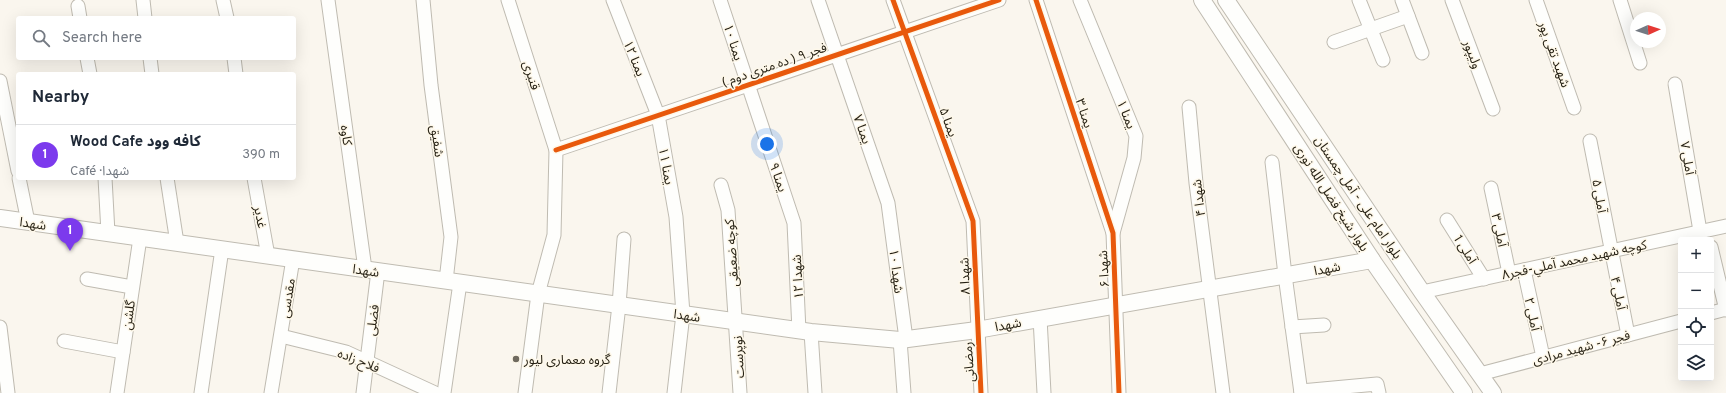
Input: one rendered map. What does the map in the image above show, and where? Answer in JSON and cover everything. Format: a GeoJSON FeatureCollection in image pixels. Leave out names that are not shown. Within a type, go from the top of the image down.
{"type":"FeatureCollection","features":[{"type":"Feature","properties":{"kind":"main road","name":"بلوار شیخ فضل الله نوری"},"geometry":{"type":"LineString","coordinates":[[1202,0],[1372,260],[1464,393]]}},
{"type":"Feature","properties":{"kind":"main road"},"geometry":{"type":"LineString","coordinates":[[1213,0],[1231,26],[1237,23],[1238,17]]}},
{"type":"Feature","properties":{"kind":"main road","name":"بلوار امام علی - آمل چمستان"},"geometry":{"type":"LineString","coordinates":[[1226,0],[1422,292],[1493,393]]}},
{"type":"Feature","properties":{"kind":"main road"},"geometry":{"type":"LineString","coordinates":[[1238,55],[1238,43],[1242,39],[1248,42],[1265,69],[1278,77]]}},
{"type":"Feature","properties":{"kind":"main road","name":"شهدا"},"geometry":{"type":"LineString","coordinates":[[0,218],[736,322],[805,331],[903,340],[977,330],[1372,260]]}},
{"type":"Feature","properties":{"kind":"street"},"geometry":{"type":"LineString","coordinates":[[143,0],[145,16]]}},
{"type":"Feature","properties":{"kind":"street"},"geometry":{"type":"LineString","coordinates":[[223,0],[227,16]]}},
{"type":"Feature","properties":{"kind":"street","name":"کاوه"},"geometry":{"type":"LineString","coordinates":[[328,0],[372,270]]}},
{"type":"Feature","properties":{"kind":"street","name":"شفیق"},"geometry":{"type":"LineString","coordinates":[[423,0],[431,85],[451,237],[453,282],[444,393]]}},
{"type":"Feature","properties":{"kind":"street","name":"قنبری"},"geometry":{"type":"LineString","coordinates":[[508,0],[556,150]]}},
{"type":"Feature","properties":{"kind":"street","name":"یمنا ۱۲"},"geometry":{"type":"LineString","coordinates":[[613,0],[658,115]]}},
{"type":"Feature","properties":{"kind":"street","name":"یمنا ۱۰"},"geometry":{"type":"LineString","coordinates":[[720,0],[748,85]]}},
{"type":"Feature","properties":{"kind":"street","name":"یمنا ۷"},"geometry":{"type":"LineString","coordinates":[[818,0],[888,203]]}},
{"type":"Feature","properties":{"kind":"street","name":"یمنا ۵"},"geometry":{"type":"LineString","coordinates":[[893,0],[973,221]]}},
{"type":"Feature","properties":{"kind":"street","name":"فجر ۹ ( ده متری دوم )"},"geometry":{"type":"LineString","coordinates":[[556,150],[999,0]]}},
{"type":"Feature","properties":{"kind":"street","name":"یمنا ۳"},"geometry":{"type":"LineString","coordinates":[[1036,0],[1113,233]]}},
{"type":"Feature","properties":{"kind":"street","name":"یمنا ۱"},"geometry":{"type":"LineString","coordinates":[[1080,0],[1136,136],[1134,158],[1113,233]]}},
{"type":"Feature","properties":{"kind":"street"},"geometry":{"type":"LineString","coordinates":[[1359,0],[1383,60]]}},
{"type":"Feature","properties":{"kind":"street"},"geometry":{"type":"LineString","coordinates":[[1402,0],[1422,53]]}},
{"type":"Feature","properties":{"kind":"street","name":"ولیپور"},"geometry":{"type":"LineString","coordinates":[[1452,0],[1493,108]]}},
{"type":"Feature","properties":{"kind":"street","name":"شهید تقی پور"},"geometry":{"type":"LineString","coordinates":[[1536,0],[1574,108]]}},
{"type":"Feature","properties":{"kind":"street"},"geometry":{"type":"LineString","coordinates":[[1620,0],[1640,63]]}},
{"type":"Feature","properties":{"kind":"street"},"geometry":{"type":"LineString","coordinates":[[1334,42],[1408,16]]}},
{"type":"Feature","properties":{"kind":"street"},"geometry":{"type":"LineString","coordinates":[[87,60],[90,72]]}},
{"type":"Feature","properties":{"kind":"street"},"geometry":{"type":"LineString","coordinates":[[150,60],[152,72]]}},
{"type":"Feature","properties":{"kind":"street"},"geometry":{"type":"LineString","coordinates":[[234,60],[236,72]]}},
{"type":"Feature","properties":{"kind":"street"},"geometry":{"type":"LineString","coordinates":[[0,81],[16,161]]}},
{"type":"Feature","properties":{"kind":"street","name":"آملی ۷"},"geometry":{"type":"LineString","coordinates":[[1675,84],[1706,234]]}},
{"type":"Feature","properties":{"kind":"street","name":"یمنا ۹"},"geometry":{"type":"LineString","coordinates":[[748,85],[794,223]]}},
{"type":"Feature","properties":{"kind":"street","name":"شهدا ۴"},"geometry":{"type":"LineString","coordinates":[[1189,107],[1196,183],[1223,393]]}},
{"type":"Feature","properties":{"kind":"street","name":"یمنا ۱۱"},"geometry":{"type":"LineString","coordinates":[[658,115],[676,217],[683,314],[674,393]]}},
{"type":"Feature","properties":{"kind":"street","name":"آملی ۵"},"geometry":{"type":"LineString","coordinates":[[1590,141],[1610,251]]}},
{"type":"Feature","properties":{"kind":"street"},"geometry":{"type":"LineString","coordinates":[[525,393],[538,294],[554,235],[556,150]]}},
{"type":"Feature","properties":{"kind":"street"},"geometry":{"type":"LineString","coordinates":[[1272,162],[1285,275],[1301,392],[1378,384],[1379,393]]}},
{"type":"Feature","properties":{"kind":"street"},"geometry":{"type":"LineString","coordinates":[[19,180],[28,222]]}},
{"type":"Feature","properties":{"kind":"street"},"geometry":{"type":"LineString","coordinates":[[105,180],[108,233]]}},
{"type":"Feature","properties":{"kind":"street"},"geometry":{"type":"LineString","coordinates":[[167,180],[177,243]]}},
{"type":"Feature","properties":{"kind":"street","name":"غدیر"},"geometry":{"type":"LineString","coordinates":[[254,180],[268,256]]}},
{"type":"Feature","properties":{"kind":"street","name":"کوچه ضعیقی"},"geometry":{"type":"LineString","coordinates":[[721,185],[728,210],[736,322]]}},
{"type":"Feature","properties":{"kind":"street","name":"آملی ۳"},"geometry":{"type":"LineString","coordinates":[[1491,188],[1510,273]]}},
{"type":"Feature","properties":{"kind":"street","name":"شهدا ۱۰"},"geometry":{"type":"LineString","coordinates":[[888,203],[903,340],[904,393]]}},
{"type":"Feature","properties":{"kind":"street","name":"آملی 1"},"geometry":{"type":"LineString","coordinates":[[1447,220],[1484,279]]}},
{"type":"Feature","properties":{"kind":"street","name":"شهدا ۸"},"geometry":{"type":"LineString","coordinates":[[973,221],[977,330]]}},
{"type":"Feature","properties":{"kind":"street","name":"شهدا ۱۲"},"geometry":{"type":"LineString","coordinates":[[794,223],[805,331],[815,393]]}},
{"type":"Feature","properties":{"kind":"street","name":"كوچه شهيد محمد آملي-فجر۸"},"geometry":{"type":"LineString","coordinates":[[1422,292],[1610,251],[1706,234],[1726,226]]}},
{"type":"Feature","properties":{"kind":"street","name":"شهدا ۶"},"geometry":{"type":"LineString","coordinates":[[1113,233],[1119,393]]}},
{"type":"Feature","properties":{"kind":"street","name":"گلشن"},"geometry":{"type":"LineString","coordinates":[[117,393],[140,238]]}},
{"type":"Feature","properties":{"kind":"street"},"geometry":{"type":"LineString","coordinates":[[609,393],[619,305],[624,239]]}},
{"type":"Feature","properties":{"kind":"street"},"geometry":{"type":"LineString","coordinates":[[201,393],[222,249]]}},
{"type":"Feature","properties":{"kind":"street","name":"آملی ۴"},"geometry":{"type":"LineString","coordinates":[[1610,251],[1628,335]]}},
{"type":"Feature","properties":{"kind":"street","name":"مقدسی"},"geometry":{"type":"LineString","coordinates":[[271,393],[293,259]]}},
{"type":"Feature","properties":{"kind":"street"},"geometry":{"type":"LineString","coordinates":[[1714,259],[1726,309],[1714,311]]}},
{"type":"Feature","properties":{"kind":"street","name":"فضلی"},"geometry":{"type":"LineString","coordinates":[[363,393],[367,362],[372,270]]}},
{"type":"Feature","properties":{"kind":"street","name":"آملی ۲"},"geometry":{"type":"LineString","coordinates":[[1524,270],[1543,358]]}},
{"type":"Feature","properties":{"kind":"street"},"geometry":{"type":"LineString","coordinates":[[87,279],[132,287]]}},
{"type":"Feature","properties":{"kind":"street"},"geometry":{"type":"LineString","coordinates":[[1040,318],[1044,393]]}},
{"type":"Feature","properties":{"kind":"street","name":"نوپرست"},"geometry":{"type":"LineString","coordinates":[[736,322],[740,393]]}},
{"type":"Feature","properties":{"kind":"street","name":"فجر ۶- شهید مرادی"},"geometry":{"type":"LineString","coordinates":[[1480,374],[1678,322]]}},
{"type":"Feature","properties":{"kind":"street"},"geometry":{"type":"LineString","coordinates":[[1292,327],[1324,325]]}},
{"type":"Feature","properties":{"kind":"street"},"geometry":{"type":"LineString","coordinates":[[0,327],[8,393]]}},
{"type":"Feature","properties":{"kind":"street","name":"رمضانی"},"geometry":{"type":"LineString","coordinates":[[977,330],[981,393]]}},
{"type":"Feature","properties":{"kind":"street","name":"فلاح زاده"},"geometry":{"type":"LineString","coordinates":[[281,336],[346,352],[434,393]]}},
{"type":"Feature","properties":{"kind":"street"},"geometry":{"type":"LineString","coordinates":[[64,341],[123,352]]}},
{"type":"Feature","properties":{"kind":"cycle path"},"geometry":{"type":"LineString","coordinates":[[893,0],[973,221],[981,393]]}},
{"type":"Feature","properties":{"kind":"cycle path"},"geometry":{"type":"LineString","coordinates":[[556,150],[999,0]]}},
{"type":"Feature","properties":{"kind":"cycle path"},"geometry":{"type":"LineString","coordinates":[[1036,0],[1113,233],[1119,393]]}},
{"type":"Feature","properties":{"kind":"place","name":"Wood Cafe کافه وود"},"geometry":{"type":"Point","coordinates":[70,251]}},
{"type":"Feature","properties":{"kind":"place","name":"گروه معماری لیور"},"geometry":{"type":"Point","coordinates":[516,359]}}]}
